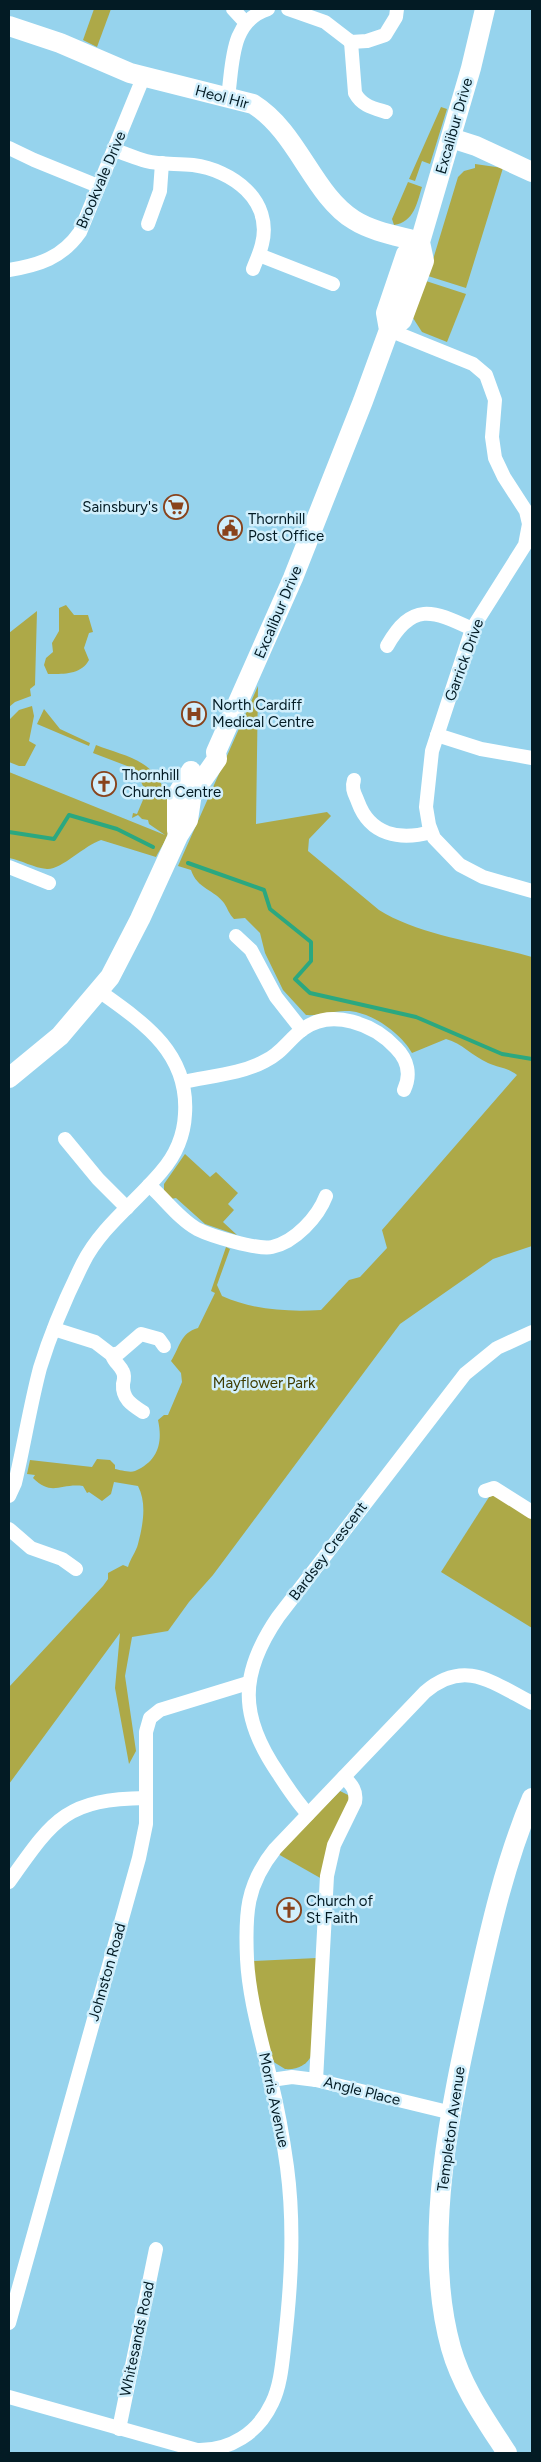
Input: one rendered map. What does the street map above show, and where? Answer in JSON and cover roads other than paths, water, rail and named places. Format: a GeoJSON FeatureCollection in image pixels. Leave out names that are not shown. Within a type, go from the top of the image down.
{"type":"FeatureCollection","features":[{"type":"Feature","properties":{"kind":"street"},"geometry":{"type":"LineString","coordinates":[[233,9],[245,22]]}},
{"type":"Feature","properties":{"kind":"street"},"geometry":{"type":"LineString","coordinates":[[228,97],[237,38],[245,22],[253,15],[268,9]]}},
{"type":"Feature","properties":{"kind":"street"},"geometry":{"type":"LineString","coordinates":[[288,9],[325,22],[351,42],[367,41],[385,35],[393,23],[397,9]]}},
{"type":"Feature","properties":{"kind":"street","name":"Excalibur Drive"},"geometry":{"type":"LineString","coordinates":[[9,1078],[48,1047],[100,991],[121,958],[178,836],[177,795],[184,781],[203,779],[217,759],[216,752],[303,555],[389,330],[386,313],[406,254],[420,242],[471,68],[484,9]]}},
{"type":"Feature","properties":{"kind":"street","name":"Heol Hir"},"geometry":{"type":"LineString","coordinates":[[9,26],[60,43],[143,78],[253,104],[272,119],[332,200],[346,214],[362,224],[420,242]]}},
{"type":"Feature","properties":{"kind":"street"},"geometry":{"type":"LineString","coordinates":[[351,42],[355,93],[366,106],[386,112]]}},
{"type":"Feature","properties":{"kind":"street","name":"Brookvale Drive"},"geometry":{"type":"LineString","coordinates":[[9,270],[42,263],[65,250],[80,232],[143,78]]}},
{"type":"Feature","properties":{"kind":"street"},"geometry":{"type":"LineString","coordinates":[[449,146],[488,152],[532,172]]}},
{"type":"Feature","properties":{"kind":"street"},"geometry":{"type":"LineString","coordinates":[[9,148],[98,186]]}},
{"type":"Feature","properties":{"kind":"street"},"geometry":{"type":"LineString","coordinates":[[114,150],[146,161],[162,164],[192,165],[211,169],[231,178],[247,189],[258,204],[264,222],[262,244],[253,269]]}},
{"type":"Feature","properties":{"kind":"street"},"geometry":{"type":"LineString","coordinates":[[148,224],[160,191],[162,164]]}},
{"type":"Feature","properties":{"kind":"street"},"geometry":{"type":"LineString","coordinates":[[259,255],[333,284]]}},
{"type":"Feature","properties":{"kind":"street","name":"Garrick Drive"},"geometry":{"type":"LineString","coordinates":[[389,330],[473,364],[486,375],[495,400],[492,437],[495,458],[504,477],[529,511],[529,524],[525,545],[472,629],[428,770],[427,818],[431,832],[450,857],[470,872],[532,891]]}},
{"type":"Feature","properties":{"kind":"street"},"geometry":{"type":"LineString","coordinates":[[387,646],[403,622],[420,613],[439,615],[472,629]]}},
{"type":"Feature","properties":{"kind":"street"},"geometry":{"type":"LineString","coordinates":[[438,734],[481,749],[532,758]]}},
{"type":"Feature","properties":{"kind":"street"},"geometry":{"type":"LineString","coordinates":[[354,780],[352,787],[359,806],[365,817],[378,830],[406,837],[431,832]]}},
{"type":"Feature","properties":{"kind":"street"},"geometry":{"type":"LineString","coordinates":[[9,867],[49,883]]}},
{"type":"Feature","properties":{"kind":"street"},"geometry":{"type":"LineString","coordinates":[[236,936],[252,950],[276,998],[302,1030]]}},
{"type":"Feature","properties":{"kind":"street"},"geometry":{"type":"LineString","coordinates":[[9,1496],[19,1467],[40,1369],[71,1287],[93,1245],[149,1185],[173,1155],[182,1135],[186,1110],[183,1082],[174,1061],[159,1040],[140,1021],[100,991]]}},
{"type":"Feature","properties":{"kind":"street"},"geometry":{"type":"LineString","coordinates":[[183,1082],[260,1064],[274,1056],[302,1030],[318,1022],[351,1020],[374,1031],[396,1048],[403,1058],[409,1077],[404,1090]]}},
{"type":"Feature","properties":{"kind":"street"},"geometry":{"type":"LineString","coordinates":[[65,1139],[98,1179],[127,1208]]}},
{"type":"Feature","properties":{"kind":"street"},"geometry":{"type":"LineString","coordinates":[[149,1185],[199,1230],[265,1248],[282,1242],[306,1226],[322,1205],[326,1196]]}},
{"type":"Feature","properties":{"kind":"street"},"geometry":{"type":"LineString","coordinates":[[54,1329],[95,1342],[112,1355],[114,1361],[122,1369],[124,1396],[127,1401],[143,1412]]}},
{"type":"Feature","properties":{"kind":"street","name":"Bardsey Crescent"},"geometry":{"type":"LineString","coordinates":[[308,1814],[294,1797],[260,1744],[251,1720],[248,1683],[260,1646],[278,1617],[446,1396],[483,1357],[510,1341],[532,1332]]}},
{"type":"Feature","properties":{"kind":"street"},"geometry":{"type":"LineString","coordinates":[[112,1355],[120,1353],[141,1334],[159,1339],[164,1346]]}},
{"type":"Feature","properties":{"kind":"street"},"geometry":{"type":"LineString","coordinates":[[485,1491],[494,1488],[532,1512]]}},
{"type":"Feature","properties":{"kind":"street"},"geometry":{"type":"LineString","coordinates":[[9,1529],[31,1548],[62,1558],[76,1569]]}},
{"type":"Feature","properties":{"kind":"street","name":"Morris Avenue"},"geometry":{"type":"LineString","coordinates":[[9,2397],[183,2448],[216,2449],[232,2444],[251,2432],[272,2404],[278,2384],[288,2318],[291,2217],[287,2168],[271,2080],[250,1985],[246,1932],[249,1896],[257,1873],[268,1857],[308,1814],[426,1692],[450,1676],[458,1674],[474,1676],[532,1703]]}},
{"type":"Feature","properties":{"kind":"street","name":"Johnston Road"},"geometry":{"type":"LineString","coordinates":[[9,2323],[139,1858],[146,1824],[146,1732],[150,1718],[160,1710],[248,1683]]}},
{"type":"Feature","properties":{"kind":"street"},"geometry":{"type":"LineString","coordinates":[[316,2080],[327,1876],[334,1845],[355,1802],[356,1796],[351,1784],[344,1777]]}},
{"type":"Feature","properties":{"kind":"street"},"geometry":{"type":"LineString","coordinates":[[9,1882],[46,1830],[65,1815],[94,1803],[146,1798]]}},
{"type":"Feature","properties":{"kind":"street","name":"Templeton Avenue"},"geometry":{"type":"LineString","coordinates":[[507,2453],[465,2387],[450,2347],[442,2304],[439,2255],[440,2214],[460,2064],[494,1915],[515,1840],[532,1798]]}},
{"type":"Feature","properties":{"kind":"street","name":"Angle Place"},"geometry":{"type":"LineString","coordinates":[[271,2080],[284,2077],[316,2080],[452,2113]]}},
{"type":"Feature","properties":{"kind":"street","name":"Whitesands Road"},"geometry":{"type":"LineString","coordinates":[[118,2429],[156,2249]]}},
{"type":"Feature","properties":{"kind":"waterway"},"geometry":{"type":"LineString","coordinates":[[9,832],[54,839],[69,815],[117,829],[153,847]]}},
{"type":"Feature","properties":{"kind":"waterway"},"geometry":{"type":"LineString","coordinates":[[188,863],[264,890],[270,909],[311,942],[311,961],[295,979],[310,993],[416,1017],[502,1054],[532,1059]]}},
{"type":"Feature","properties":{"kind":"place","name":"Sainsbury's"},"geometry":{"type":"Point","coordinates":[176,507]}},
{"type":"Feature","properties":{"kind":"place","name":"Thornhill Post Office"},"geometry":{"type":"Point","coordinates":[230,528]}},
{"type":"Feature","properties":{"kind":"place","name":"North Cardiff Medical Centre"},"geometry":{"type":"Point","coordinates":[194,714]}},
{"type":"Feature","properties":{"kind":"place","name":"Thornhill Church Centre"},"geometry":{"type":"Point","coordinates":[104,784]}},
{"type":"Feature","properties":{"kind":"place","name":"Church of St Faith"},"geometry":{"type":"Point","coordinates":[289,1910]}},
{"type":"Feature","properties":{"kind":"park label","name":"Mayflower Park"},"geometry":{"type":"Point","coordinates":[264,1383]}}]}
